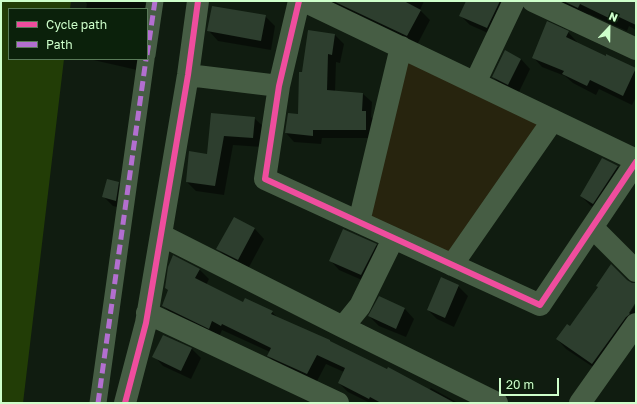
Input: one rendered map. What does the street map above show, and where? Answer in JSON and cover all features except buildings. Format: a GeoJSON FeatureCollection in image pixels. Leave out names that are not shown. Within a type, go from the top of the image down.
{"type":"FeatureCollection","features":[{"type":"Feature","properties":{"kind":"street"},"geometry":{"type":"LineString","coordinates":[[148,48],[155,1]]}},
{"type":"Feature","properties":{"kind":"street"},"geometry":{"type":"LineString","coordinates":[[125,403],[146,323],[188,75],[198,1]]}},
{"type":"Feature","properties":{"kind":"street"},"geometry":{"type":"LineString","coordinates":[[299,1],[279,86],[264,179],[540,305],[593,228],[636,161],[304,1]]}},
{"type":"Feature","properties":{"kind":"street"},"geometry":{"type":"LineString","coordinates":[[475,83],[514,1]]}},
{"type":"Feature","properties":{"kind":"street"},"geometry":{"type":"LineString","coordinates":[[533,1],[636,49]]}},
{"type":"Feature","properties":{"kind":"street"},"geometry":{"type":"LineString","coordinates":[[359,222],[402,47]]}},
{"type":"Feature","properties":{"kind":"street"},"geometry":{"type":"LineString","coordinates":[[98,403],[146,60]]}},
{"type":"Feature","properties":{"kind":"street"},"geometry":{"type":"LineString","coordinates":[[188,75],[279,86]]}},
{"type":"Feature","properties":{"kind":"street"},"geometry":{"type":"LineString","coordinates":[[452,265],[553,120]]}},
{"type":"Feature","properties":{"kind":"street"},"geometry":{"type":"LineString","coordinates":[[593,228],[636,271]]}},
{"type":"Feature","properties":{"kind":"street"},"geometry":{"type":"LineString","coordinates":[[161,235],[497,403]]}},
{"type":"Feature","properties":{"kind":"street"},"geometry":{"type":"LineString","coordinates":[[343,327],[360,306],[393,239]]}},
{"type":"Feature","properties":{"kind":"street"},"geometry":{"type":"LineString","coordinates":[[147,313],[338,403]]}},
{"type":"Feature","properties":{"kind":"street"},"geometry":{"type":"LineString","coordinates":[[580,403],[636,324]]}},
{"type":"Feature","properties":{"kind":"shaded area"},"geometry":{"type":"Polygon","coordinates":[[[1,1],[71,1],[70,8],[8,8],[8,60],[64,60],[23,403],[1,403],[1,1]]]}},
{"type":"Feature","properties":{"kind":"shaded area"},"geometry":{"type":"Polygon","coordinates":[[[406,56],[542,121],[450,255],[369,216],[406,56]]]}},
{"type":"Feature","properties":{"kind":"marked path"},"geometry":{"type":"LineString","coordinates":[[148,48],[155,1]]}},
{"type":"Feature","properties":{"kind":"marked path"},"geometry":{"type":"LineString","coordinates":[[98,403],[146,60]]}},
{"type":"Feature","properties":{"kind":"cycle path"},"geometry":{"type":"LineString","coordinates":[[125,403],[146,323],[188,75],[198,1]]}},
{"type":"Feature","properties":{"kind":"cycle path"},"geometry":{"type":"LineString","coordinates":[[299,1],[279,86],[265,179],[540,305],[636,162]]}}]}
